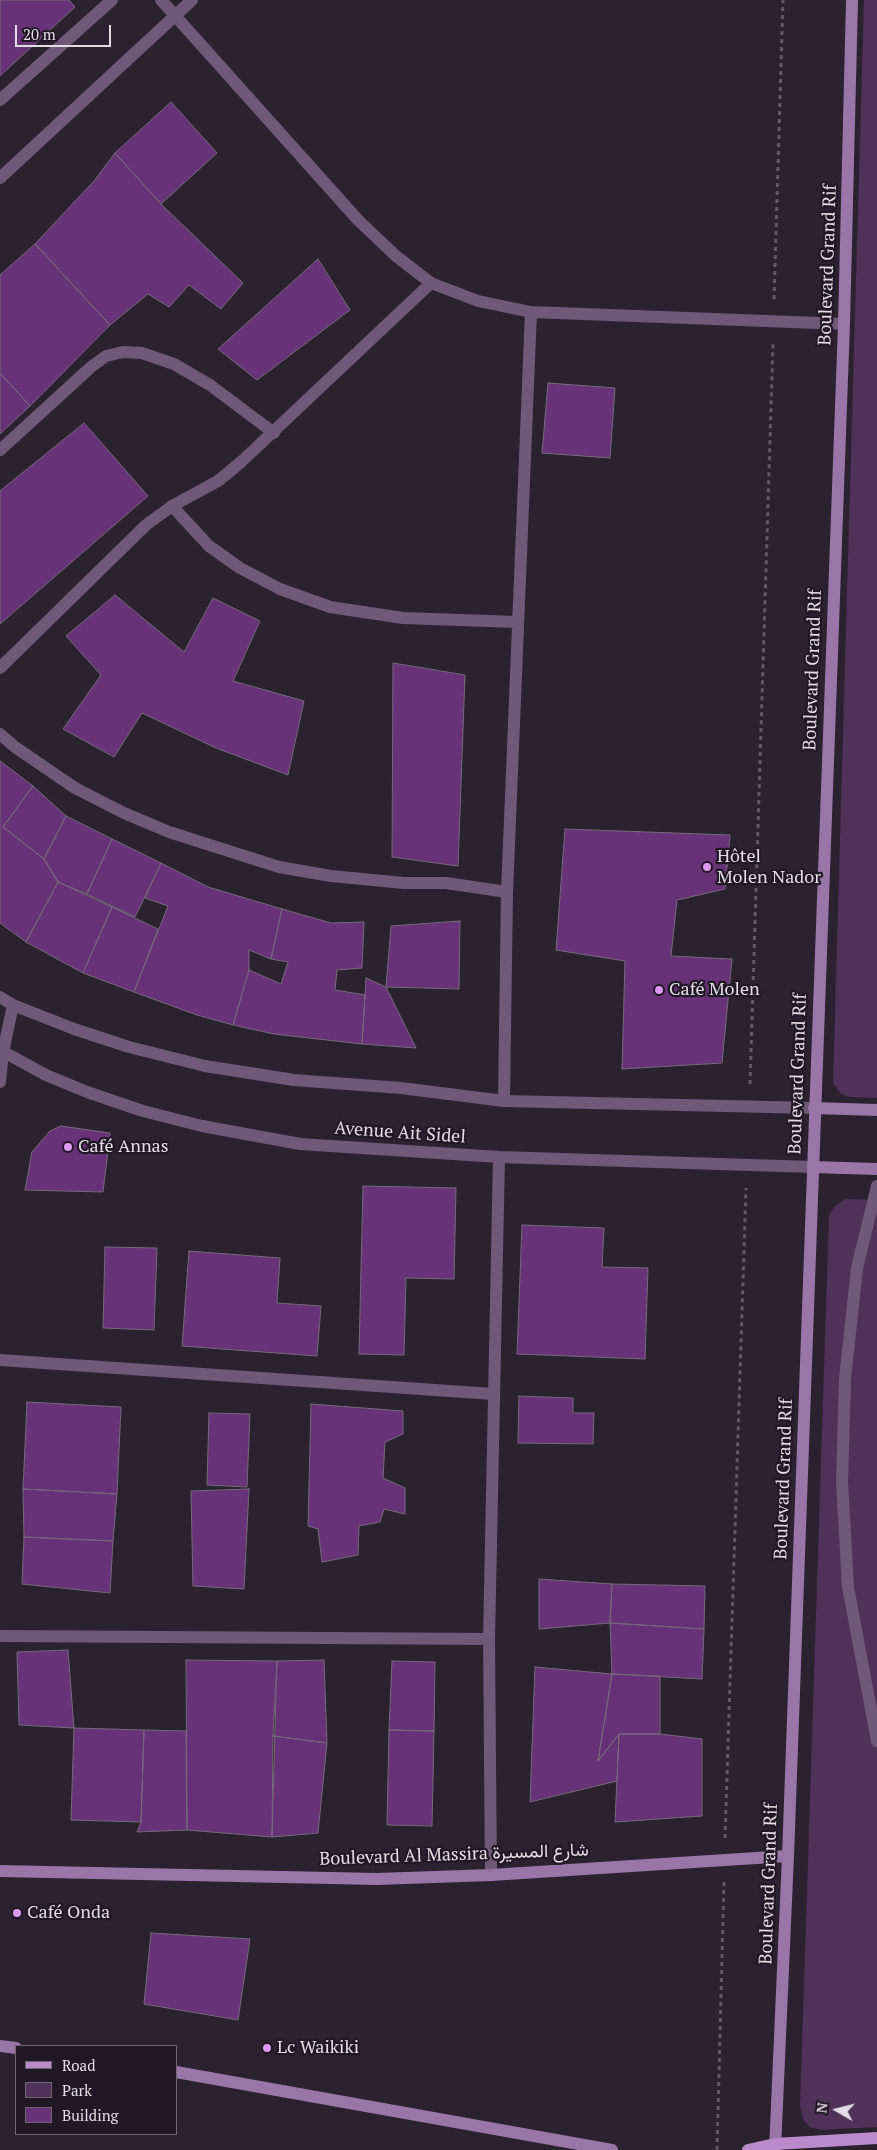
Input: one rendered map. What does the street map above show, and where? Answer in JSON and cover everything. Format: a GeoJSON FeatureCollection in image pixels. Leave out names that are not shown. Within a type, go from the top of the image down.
{"type":"FeatureCollection","features":[{"type":"Feature","properties":{"kind":"main road"},"geometry":{"type":"LineString","coordinates":[[748,2150],[877,2138]]}},
{"type":"Feature","properties":{"kind":"street"},"geometry":{"type":"LineString","coordinates":[[0,100],[112,0]]}},
{"type":"Feature","properties":{"kind":"street"},"geometry":{"type":"LineString","coordinates":[[161,0],[358,220],[396,256],[430,283],[478,301],[531,312],[844,324]]}},
{"type":"Feature","properties":{"kind":"street"},"geometry":{"type":"LineString","coordinates":[[0,178],[192,0]]}},
{"type":"Feature","properties":{"kind":"street","name":"Boulevard Grand Rif"},"geometry":{"type":"LineString","coordinates":[[775,2147],[788,1856],[844,324],[852,0]]}},
{"type":"Feature","properties":{"kind":"street"},"geometry":{"type":"LineString","coordinates":[[0,668],[146,524],[172,506],[218,482],[274,433],[430,283]]}},
{"type":"Feature","properties":{"kind":"street"},"geometry":{"type":"LineString","coordinates":[[504,1101],[507,892],[531,312]]}},
{"type":"Feature","properties":{"kind":"street"},"geometry":{"type":"LineString","coordinates":[[0,450],[91,367],[106,356],[123,352],[142,353],[174,364],[210,385],[274,433]]}},
{"type":"Feature","properties":{"kind":"street"},"geometry":{"type":"LineString","coordinates":[[172,506],[208,546],[240,568],[280,589],[330,607],[403,618],[517,622]]}},
{"type":"Feature","properties":{"kind":"street"},"geometry":{"type":"LineString","coordinates":[[0,734],[15,747],[75,788],[124,813],[169,832],[279,867],[331,876],[404,883],[446,883],[507,892]]}},
{"type":"Feature","properties":{"kind":"street"},"geometry":{"type":"LineString","coordinates":[[0,997],[13,1005],[120,1044],[205,1066],[294,1080],[401,1088],[504,1101],[877,1110]]}},
{"type":"Feature","properties":{"kind":"street"},"geometry":{"type":"LineString","coordinates":[[0,1082],[2,1051],[13,1005]]}},
{"type":"Feature","properties":{"kind":"street","name":"Avenue Ait Sidel"},"geometry":{"type":"LineString","coordinates":[[2,1051],[46,1075],[87,1092],[143,1111],[202,1126],[300,1144],[499,1157],[813,1167]]}},
{"type":"Feature","properties":{"kind":"street"},"geometry":{"type":"LineString","coordinates":[[491,1875],[489,1639],[499,1157]]}},
{"type":"Feature","properties":{"kind":"street"},"geometry":{"type":"LineString","coordinates":[[813,1167],[877,1169]]}},
{"type":"Feature","properties":{"kind":"street"},"geometry":{"type":"LineString","coordinates":[[877,1186],[856,1278],[845,1379],[842,1482],[848,1588],[877,1741]]}},
{"type":"Feature","properties":{"kind":"street"},"geometry":{"type":"LineString","coordinates":[[0,1360],[493,1394]]}},
{"type":"Feature","properties":{"kind":"street"},"geometry":{"type":"LineString","coordinates":[[0,1636],[489,1639]]}},
{"type":"Feature","properties":{"kind":"street","name":"Boulevard Al Massira شارع المسيرة"},"geometry":{"type":"LineString","coordinates":[[0,1871],[377,1879],[491,1875],[788,1856]]}},
{"type":"Feature","properties":{"kind":"street"},"geometry":{"type":"LineString","coordinates":[[0,2046],[15,2048]]}},
{"type":"Feature","properties":{"kind":"street"},"geometry":{"type":"LineString","coordinates":[[178,2072],[612,2150]]}},
{"type":"Feature","properties":{"kind":"path"},"geometry":{"type":"LineString","coordinates":[[749,1106],[783,0]]}},
{"type":"Feature","properties":{"kind":"path"},"geometry":{"type":"LineString","coordinates":[[717,2150],[724,1860],[746,1165]]}},
{"type":"Feature","properties":{"kind":"green space"},"geometry":{"type":"Polygon","coordinates":[[[864,0],[877,0],[877,1098],[849,1097],[840,1093],[833,1083],[864,0]]]}},
{"type":"Feature","properties":{"kind":"green space"},"geometry":{"type":"Polygon","coordinates":[[[845,1199],[877,1200],[877,2127],[821,2130],[810,2127],[803,2119],[800,2105],[829,1216],[834,1207],[845,1199]]]}},
{"type":"Feature","properties":{"kind":"building"},"geometry":{"type":"Polygon","coordinates":[[[0,0],[69,0],[75,7],[0,76],[0,0]]]}},
{"type":"Feature","properties":{"kind":"building"},"geometry":{"type":"Polygon","coordinates":[[[171,102],[217,153],[161,204],[115,153],[171,102]]]}},
{"type":"Feature","properties":{"kind":"building"},"geometry":{"type":"Polygon","coordinates":[[[115,153],[161,204],[243,283],[221,309],[189,285],[169,307],[148,294],[110,325],[35,244],[94,181],[115,153]]]}},
{"type":"Feature","properties":{"kind":"building"},"geometry":{"type":"Polygon","coordinates":[[[35,244],[110,325],[30,406],[0,373],[0,275],[35,244]]]}},
{"type":"Feature","properties":{"kind":"building"},"geometry":{"type":"Polygon","coordinates":[[[318,259],[350,310],[257,380],[218,349],[318,259]]]}},
{"type":"Feature","properties":{"kind":"building"},"geometry":{"type":"Polygon","coordinates":[[[0,373],[30,406],[0,434],[0,373]]]}},
{"type":"Feature","properties":{"kind":"building"},"geometry":{"type":"Polygon","coordinates":[[[548,383],[615,388],[610,458],[542,453],[548,383]]]}},
{"type":"Feature","properties":{"kind":"building"},"geometry":{"type":"Polygon","coordinates":[[[84,423],[148,496],[0,624],[0,491],[84,423]]]}},
{"type":"Feature","properties":{"kind":"building"},"geometry":{"type":"Polygon","coordinates":[[[115,595],[184,652],[213,598],[260,621],[233,681],[304,701],[288,775],[216,748],[142,713],[114,757],[63,729],[101,675],[66,636],[115,595]]]}},
{"type":"Feature","properties":{"kind":"building"},"geometry":{"type":"Polygon","coordinates":[[[393,663],[465,675],[458,866],[392,857],[393,663]]]}},
{"type":"Feature","properties":{"kind":"building"},"geometry":{"type":"Polygon","coordinates":[[[0,761],[33,786],[3,827],[44,859],[58,882],[26,942],[0,923],[0,761]]]}},
{"type":"Feature","properties":{"kind":"building"},"geometry":{"type":"Polygon","coordinates":[[[33,786],[66,816],[44,859],[3,827],[33,786]]]}},
{"type":"Feature","properties":{"kind":"building"},"geometry":{"type":"Polygon","coordinates":[[[66,816],[112,839],[87,894],[58,882],[44,859],[66,816]]]}},
{"type":"Feature","properties":{"kind":"building"},"geometry":{"type":"Polygon","coordinates":[[[565,829],[730,835],[725,889],[677,900],[671,956],[732,959],[722,1063],[622,1069],[625,961],[556,950],[565,829]]]}},
{"type":"Feature","properties":{"kind":"building"},"geometry":{"type":"Polygon","coordinates":[[[112,839],[161,863],[135,917],[87,894],[112,839]]]}},
{"type":"Feature","properties":{"kind":"building"},"geometry":{"type":"Polygon","coordinates":[[[161,863],[208,887],[282,909],[271,959],[249,950],[249,970],[233,1025],[197,1015],[134,992],[168,906],[145,898],[161,863]]]}},
{"type":"Feature","properties":{"kind":"building"},"geometry":{"type":"Polygon","coordinates":[[[58,882],[112,907],[83,973],[26,942],[58,882]]]}},
{"type":"Feature","properties":{"kind":"building"},"geometry":{"type":"Polygon","coordinates":[[[112,907],[158,929],[134,992],[83,973],[112,907]]]}},
{"type":"Feature","properties":{"kind":"building"},"geometry":{"type":"Polygon","coordinates":[[[282,909],[331,923],[364,922],[362,968],[337,970],[335,990],[365,995],[362,1044],[274,1034],[233,1025],[249,970],[281,984],[288,962],[271,959],[282,909]]]}},
{"type":"Feature","properties":{"kind":"building"},"geometry":{"type":"Polygon","coordinates":[[[460,921],[459,989],[386,987],[391,926],[460,921]]]}},
{"type":"Feature","properties":{"kind":"building"},"geometry":{"type":"Polygon","coordinates":[[[366,978],[386,987],[416,1048],[362,1044],[366,978]]]}},
{"type":"Feature","properties":{"kind":"building"},"geometry":{"type":"Polygon","coordinates":[[[61,1126],[110,1133],[103,1192],[25,1190],[32,1152],[50,1131],[61,1126]]]}},
{"type":"Feature","properties":{"kind":"building"},"geometry":{"type":"Polygon","coordinates":[[[363,1186],[456,1188],[454,1279],[406,1278],[404,1355],[359,1354],[363,1186]]]}},
{"type":"Feature","properties":{"kind":"building"},"geometry":{"type":"Polygon","coordinates":[[[522,1225],[604,1228],[602,1267],[648,1268],[645,1359],[517,1354],[522,1225]]]}},
{"type":"Feature","properties":{"kind":"building"},"geometry":{"type":"Polygon","coordinates":[[[105,1247],[157,1248],[154,1330],[103,1328],[105,1247]]]}},
{"type":"Feature","properties":{"kind":"building"},"geometry":{"type":"Polygon","coordinates":[[[189,1251],[280,1258],[277,1303],[321,1306],[317,1356],[182,1346],[189,1251]]]}},
{"type":"Feature","properties":{"kind":"building"},"geometry":{"type":"Polygon","coordinates":[[[519,1396],[573,1398],[573,1413],[594,1413],[593,1444],[518,1443],[519,1396]]]}},
{"type":"Feature","properties":{"kind":"building"},"geometry":{"type":"Polygon","coordinates":[[[27,1402],[121,1407],[117,1494],[23,1489],[27,1402]]]}},
{"type":"Feature","properties":{"kind":"building"},"geometry":{"type":"Polygon","coordinates":[[[311,1404],[403,1411],[403,1434],[385,1442],[383,1478],[405,1488],[405,1514],[384,1509],[380,1522],[359,1526],[358,1555],[322,1562],[318,1529],[308,1526],[311,1404]]]}},
{"type":"Feature","properties":{"kind":"building"},"geometry":{"type":"Polygon","coordinates":[[[209,1413],[250,1414],[247,1487],[207,1485],[209,1413]]]}},
{"type":"Feature","properties":{"kind":"building"},"geometry":{"type":"Polygon","coordinates":[[[23,1489],[117,1494],[113,1541],[24,1537],[23,1489]]]}},
{"type":"Feature","properties":{"kind":"building"},"geometry":{"type":"Polygon","coordinates":[[[249,1489],[244,1589],[193,1586],[191,1491],[249,1489]]]}},
{"type":"Feature","properties":{"kind":"building"},"geometry":{"type":"Polygon","coordinates":[[[24,1537],[113,1541],[110,1593],[22,1584],[24,1537]]]}},
{"type":"Feature","properties":{"kind":"building"},"geometry":{"type":"Polygon","coordinates":[[[539,1579],[612,1584],[610,1623],[539,1629],[539,1579]]]}},
{"type":"Feature","properties":{"kind":"building"},"geometry":{"type":"Polygon","coordinates":[[[612,1584],[705,1586],[704,1629],[610,1623],[612,1584]]]}},
{"type":"Feature","properties":{"kind":"building"},"geometry":{"type":"Polygon","coordinates":[[[610,1623],[704,1629],[702,1679],[612,1674],[610,1623]]]}},
{"type":"Feature","properties":{"kind":"building"},"geometry":{"type":"Polygon","coordinates":[[[68,1650],[74,1728],[19,1725],[17,1652],[68,1650]]]}},
{"type":"Feature","properties":{"kind":"building"},"geometry":{"type":"Polygon","coordinates":[[[186,1660],[277,1661],[272,1837],[187,1830],[186,1660]]]}},
{"type":"Feature","properties":{"kind":"building"},"geometry":{"type":"Polygon","coordinates":[[[324,1660],[327,1743],[273,1736],[277,1661],[324,1660]]]}},
{"type":"Feature","properties":{"kind":"building"},"geometry":{"type":"Polygon","coordinates":[[[392,1661],[435,1662],[434,1731],[389,1730],[392,1661]]]}},
{"type":"Feature","properties":{"kind":"building"},"geometry":{"type":"Polygon","coordinates":[[[535,1667],[612,1674],[598,1761],[619,1734],[617,1781],[530,1802],[535,1667]]]}},
{"type":"Feature","properties":{"kind":"building"},"geometry":{"type":"Polygon","coordinates":[[[612,1674],[660,1676],[660,1734],[619,1734],[598,1761],[612,1674]]]}},
{"type":"Feature","properties":{"kind":"building"},"geometry":{"type":"Polygon","coordinates":[[[74,1728],[144,1730],[141,1822],[71,1820],[74,1728]]]}},
{"type":"Feature","properties":{"kind":"building"},"geometry":{"type":"Polygon","coordinates":[[[144,1730],[186,1731],[187,1830],[137,1832],[141,1822],[144,1730]]]}},
{"type":"Feature","properties":{"kind":"building"},"geometry":{"type":"Polygon","coordinates":[[[389,1730],[434,1731],[432,1826],[387,1825],[389,1730]]]}},
{"type":"Feature","properties":{"kind":"building"},"geometry":{"type":"Polygon","coordinates":[[[619,1734],[660,1734],[702,1739],[702,1816],[615,1822],[619,1734]]]}},
{"type":"Feature","properties":{"kind":"building"},"geometry":{"type":"Polygon","coordinates":[[[273,1736],[327,1743],[318,1833],[272,1837],[273,1736]]]}},
{"type":"Feature","properties":{"kind":"building"},"geometry":{"type":"Polygon","coordinates":[[[151,1933],[250,1939],[238,2020],[144,2004],[151,1933]]]}},
{"type":"Feature","properties":{"kind":"place","name":"Hôtel Molen Nador"},"geometry":{"type":"Point","coordinates":[707,867]}},
{"type":"Feature","properties":{"kind":"place","name":"Café Molen"},"geometry":{"type":"Point","coordinates":[659,990]}},
{"type":"Feature","properties":{"kind":"place","name":"Café Annas"},"geometry":{"type":"Point","coordinates":[68,1147]}},
{"type":"Feature","properties":{"kind":"place","name":"Café Onda"},"geometry":{"type":"Point","coordinates":[17,1913]}},
{"type":"Feature","properties":{"kind":"place","name":"Lc Waikiki"},"geometry":{"type":"Point","coordinates":[267,2048]}}]}
